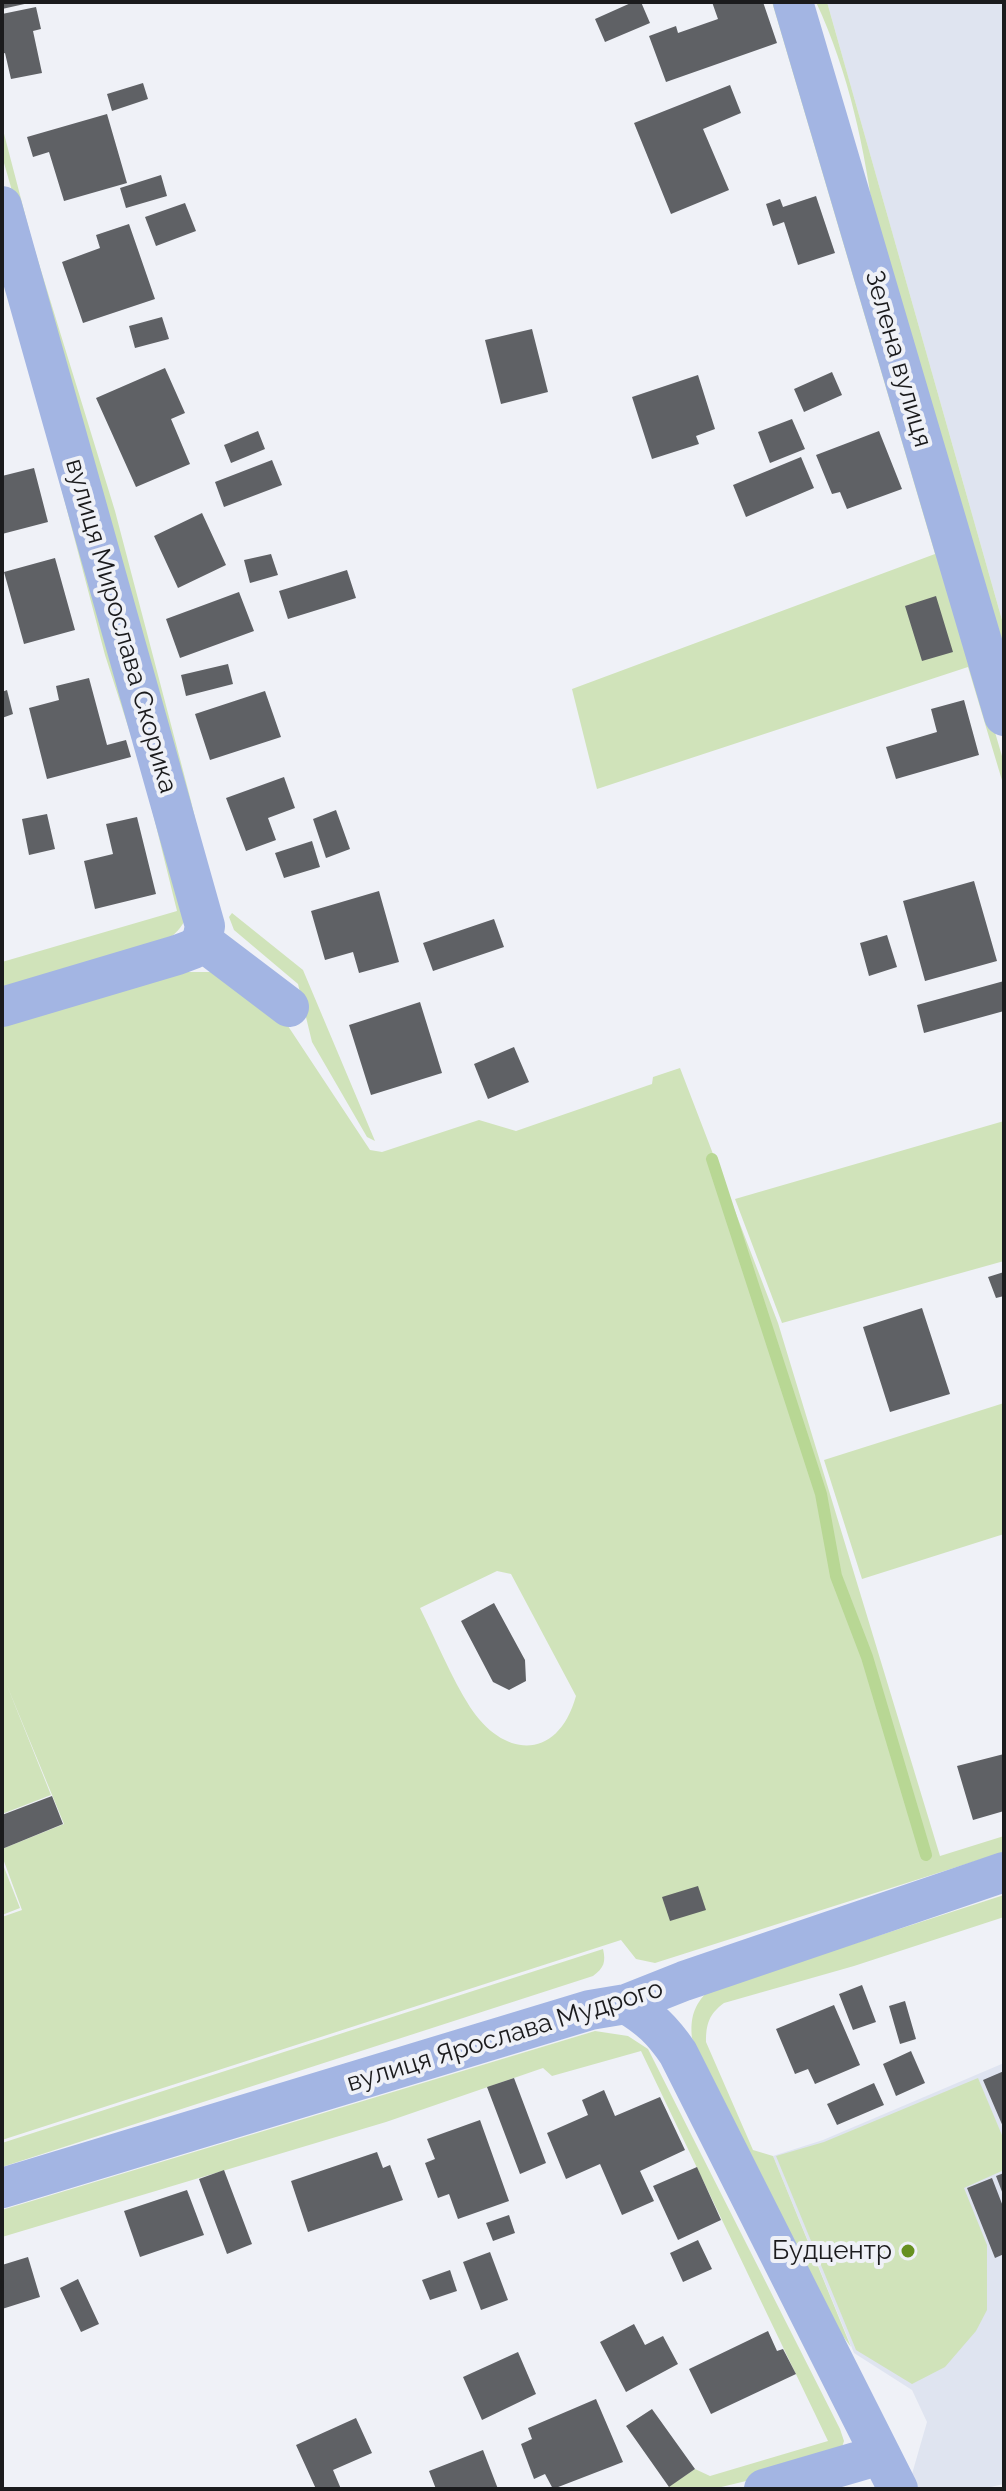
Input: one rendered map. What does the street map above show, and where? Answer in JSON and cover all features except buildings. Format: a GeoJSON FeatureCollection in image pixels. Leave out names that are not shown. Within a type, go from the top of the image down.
{"type":"FeatureCollection","features":[{"type":"Feature","properties":{"kind":"street","name":"Зелена вулиця"},"geometry":{"type":"LineString","coordinates":[[793,2],[1004,716]]}},
{"type":"Feature","properties":{"kind":"street","name":"вулиця Мирослава Скорика"},"geometry":{"type":"LineString","coordinates":[[2,206],[202,913],[206,932],[202,941]]}},
{"type":"Feature","properties":{"kind":"street"},"geometry":{"type":"LineString","coordinates":[[2,1007],[177,955],[193,949],[202,941],[289,1007]]}},
{"type":"Feature","properties":{"kind":"street","name":"вулиця Ярослава Мудрого"},"geometry":{"type":"LineString","coordinates":[[2,2188],[590,2010],[626,2004],[684,1981],[1004,1872]]}},
{"type":"Feature","properties":{"kind":"street"},"geometry":{"type":"LineString","coordinates":[[626,2004],[649,2017],[665,2033],[678,2053],[889,2472],[764,2489]]}},
{"type":"Feature","properties":{"kind":"shaded area"},"geometry":{"type":"Polygon","coordinates":[[[827,2],[1004,2],[1004,627],[881,193],[827,2]]]}},
{"type":"Feature","properties":{"kind":"shaded area","name":"Будцентр"},"geometry":{"type":"Polygon","coordinates":[[[1004,2063],[1004,2484],[981,2489],[919,2489],[912,2474],[927,2422],[912,2390],[854,2353],[773,2156],[823,2140],[1004,2063]]]}},
{"type":"Feature","properties":{"kind":"green space"},"geometry":{"type":"Polygon","coordinates":[[[772,2],[781,2],[1004,763],[1004,787],[968,667],[597,789],[572,689],[935,554],[772,2]]]}},
{"type":"Feature","properties":{"kind":"green space"},"geometry":{"type":"Polygon","coordinates":[[[816,2],[827,2],[1004,627],[1004,683],[875,227],[861,140],[847,84],[816,2]]]}},
{"type":"Feature","properties":{"kind":"green space"},"geometry":{"type":"Polygon","coordinates":[[[2,126],[32,241],[115,511],[207,869],[2,156],[2,126]]]}},
{"type":"Feature","properties":{"kind":"green space"},"geometry":{"type":"Polygon","coordinates":[[[47,434],[51,435],[63,462],[93,581],[122,666],[186,883],[189,907],[183,924],[154,949],[113,965],[2,995],[2,962],[177,911],[143,773],[105,655],[47,434]]]}},
{"type":"Feature","properties":{"kind":"green space"},"geometry":{"type":"Polygon","coordinates":[[[232,913],[303,970],[375,1141],[367,1137],[312,1042],[298,984],[234,930],[229,917],[232,913]]]}},
{"type":"Feature","properties":{"kind":"green space"},"geometry":{"type":"Polygon","coordinates":[[[176,972],[214,972],[284,1020],[370,1150],[382,1152],[479,1120],[516,1131],[652,1084],[653,1077],[680,1068],[778,1323],[940,1856],[1004,1836],[1004,1852],[655,1963],[636,1959],[621,1940],[2,2140],[2,1917],[22,1910],[2,1849],[64,1824],[6,1683],[51,1795],[2,1814],[2,1021],[176,972]],[[497,1571],[420,1608],[470,1707],[498,1736],[514,1744],[529,1745],[544,1742],[557,1732],[568,1717],[576,1696],[511,1574],[497,1571]]]}},
{"type":"Feature","properties":{"kind":"green space"},"geometry":{"type":"Polygon","coordinates":[[[1004,1121],[1004,1261],[782,1323],[735,1199],[1004,1121]]]}},
{"type":"Feature","properties":{"kind":"green space"},"geometry":{"type":"Polygon","coordinates":[[[1004,1403],[1004,1534],[862,1579],[824,1460],[1004,1403]]]}},
{"type":"Feature","properties":{"kind":"green space"},"geometry":{"type":"Polygon","coordinates":[[[2,1862],[20,1908],[2,1915],[2,1862]]]}},
{"type":"Feature","properties":{"kind":"green space"},"geometry":{"type":"Polygon","coordinates":[[[1004,1895],[1004,1917],[854,1966],[724,2003],[712,2015],[708,2025],[706,2042],[753,2150],[773,2156],[851,2347],[830,2319],[692,2038],[694,2012],[708,1991],[1004,1895]]]}},
{"type":"Feature","properties":{"kind":"green space"},"geometry":{"type":"Polygon","coordinates":[[[603,1949],[603,1964],[593,1976],[2,2167],[2,2143],[603,1949]]]}},
{"type":"Feature","properties":{"kind":"green space"},"geometry":{"type":"Polygon","coordinates":[[[595,2031],[628,2036],[648,2049],[840,2429],[844,2441],[842,2447],[796,2469],[713,2489],[665,2489],[695,2469],[710,2476],[828,2441],[641,2051],[552,2076],[543,2068],[386,2122],[2,2237],[2,2210],[595,2031]]]}},
{"type":"Feature","properties":{"kind":"green space","name":"Будцентр"},"geometry":{"type":"Polygon","coordinates":[[[978,2078],[1004,2140],[1004,2170],[964,2188],[987,2245],[987,2310],[976,2331],[945,2367],[912,2384],[856,2350],[776,2156],[824,2142],[978,2078]]]}},
{"type":"Feature","properties":{"kind":"waterway"},"geometry":{"type":"LineString","coordinates":[[712,1159],[821,1494],[836,1576],[867,1657],[926,1855]]}},
{"type":"Feature","properties":{"kind":"place","name":"Будцентр"},"geometry":{"type":"Point","coordinates":[908,2251]}}]}
